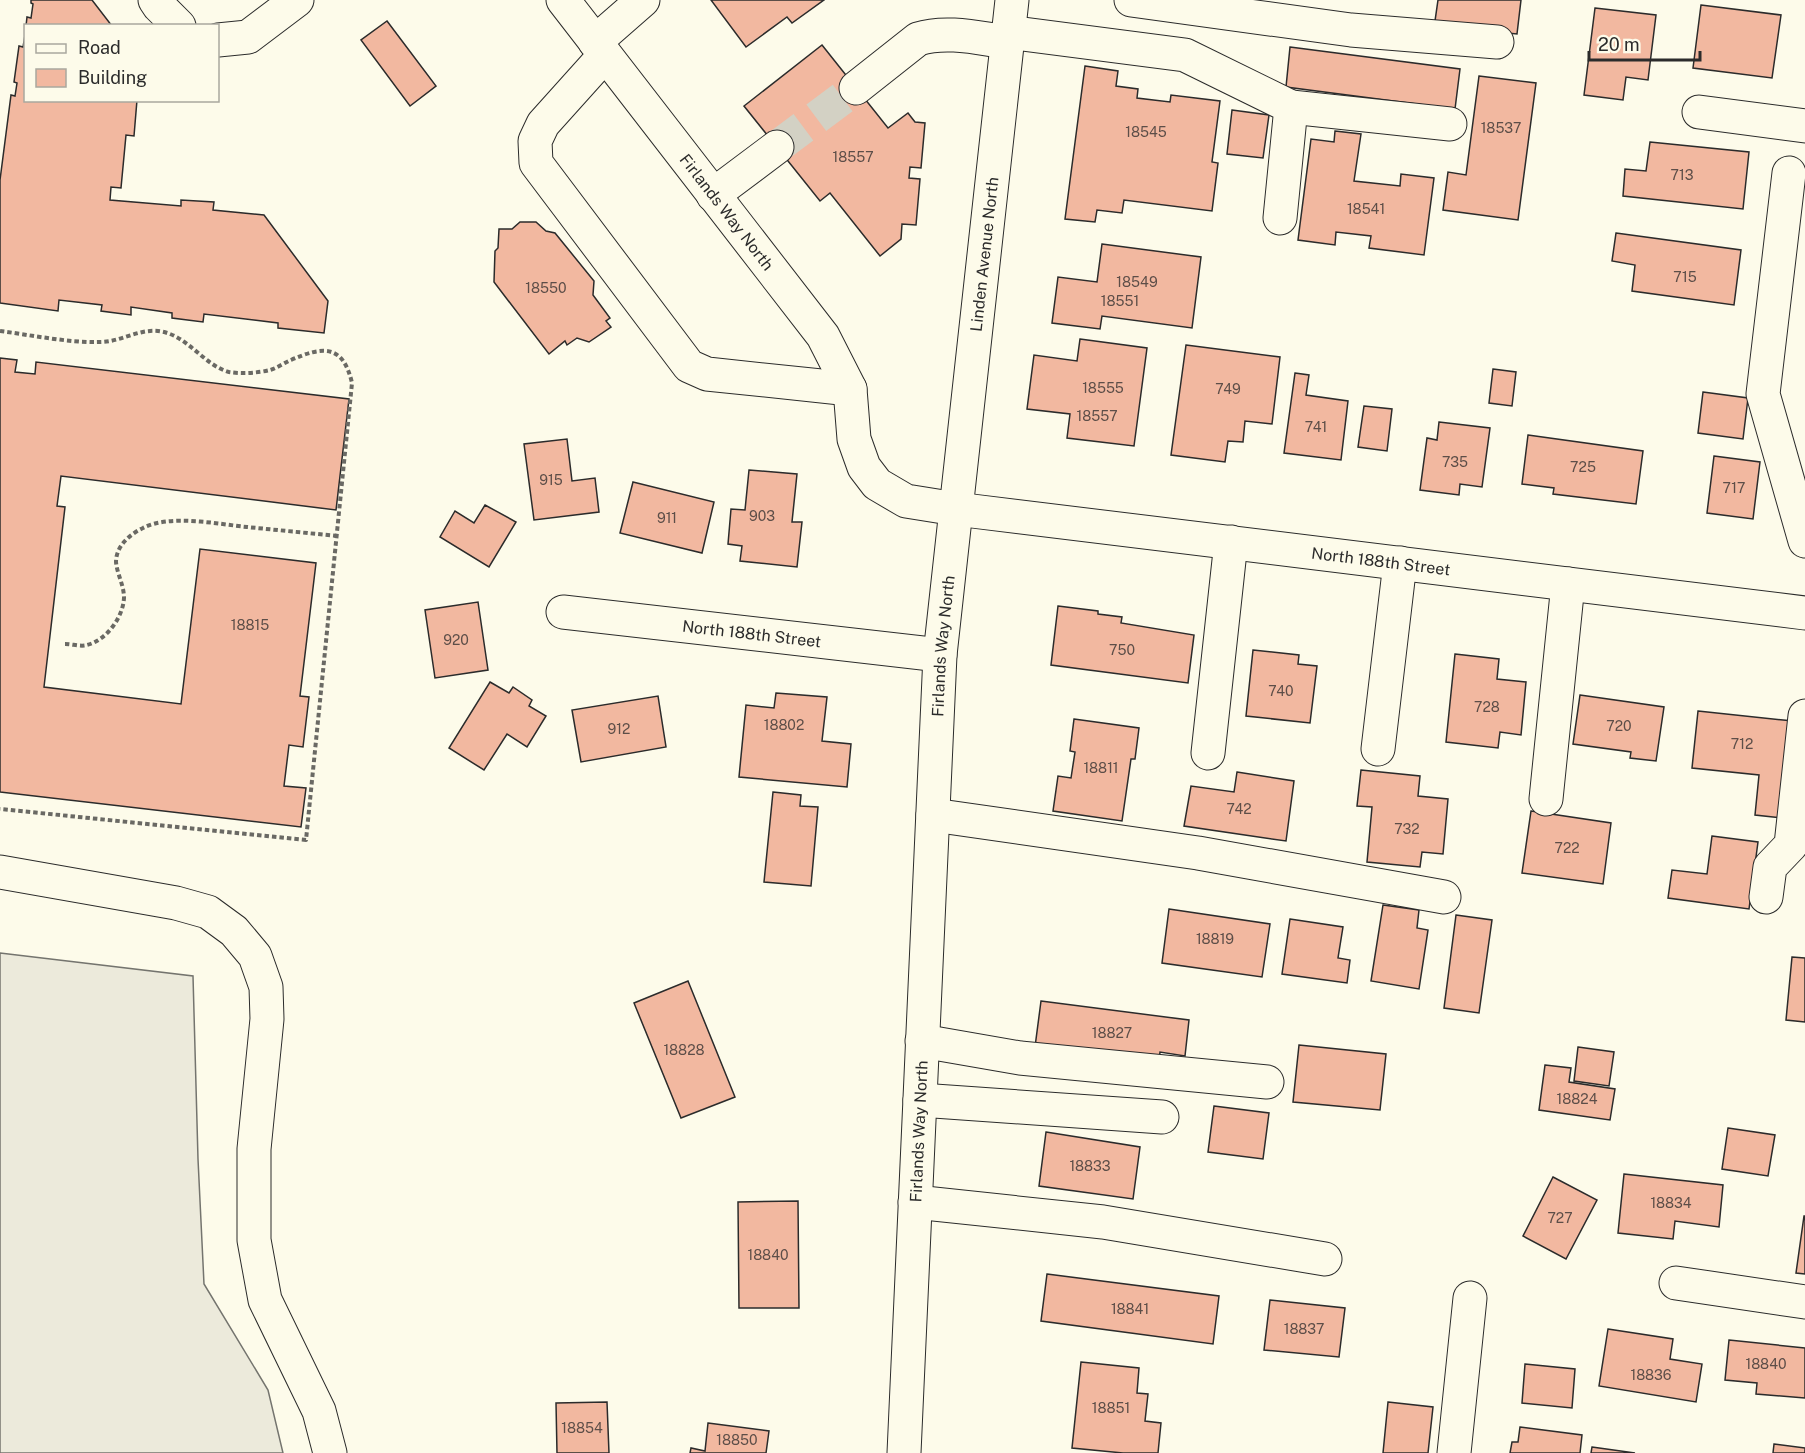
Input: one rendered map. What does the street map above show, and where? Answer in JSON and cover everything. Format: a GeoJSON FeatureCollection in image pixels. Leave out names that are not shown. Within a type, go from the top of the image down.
{"type":"FeatureCollection","features":[{"type":"Feature","properties":{"kind":"street"},"geometry":{"type":"LineString","coordinates":[[155,0],[177,24]]}},
{"type":"Feature","properties":{"kind":"street"},"geometry":{"type":"LineString","coordinates":[[219,40],[248,37],[297,0]]}},
{"type":"Feature","properties":{"kind":"street","name":"Firlands Way North"},"geometry":{"type":"LineString","coordinates":[[563,0],[823,336],[850,389],[854,439],[864,467],[877,484],[906,501],[956,509],[940,656],[904,1453]]}},
{"type":"Feature","properties":{"kind":"street"},"geometry":{"type":"LineString","coordinates":[[643,0],[600,49],[543,124],[536,141],[536,164],[689,366],[707,374],[850,389]]}},
{"type":"Feature","properties":{"kind":"street","name":"Linden Avenue North"},"geometry":{"type":"LineString","coordinates":[[956,509],[1012,0]]}},
{"type":"Feature","properties":{"kind":"street"},"geometry":{"type":"LineString","coordinates":[[1131,0],[1351,30],[1497,42]]}},
{"type":"Feature","properties":{"kind":"street"},"geometry":{"type":"LineString","coordinates":[[856,88],[918,39],[930,35],[1008,37],[1185,55],[1292,107],[1450,124]]}},
{"type":"Feature","properties":{"kind":"street"},"geometry":{"type":"LineString","coordinates":[[1280,219],[1292,107]]}},
{"type":"Feature","properties":{"kind":"street"},"geometry":{"type":"LineString","coordinates":[[1699,112],[1805,126]]}},
{"type":"Feature","properties":{"kind":"street"},"geometry":{"type":"LineString","coordinates":[[713,195],[777,147]]}},
{"type":"Feature","properties":{"kind":"street"},"geometry":{"type":"LineString","coordinates":[[1789,173],[1763,394],[1805,541]]}},
{"type":"Feature","properties":{"kind":"street","name":"North 188th Street"},"geometry":{"type":"LineString","coordinates":[[956,509],[1805,613]]}},
{"type":"Feature","properties":{"kind":"street"},"geometry":{"type":"LineString","coordinates":[[1208,753],[1231,542]]}},
{"type":"Feature","properties":{"kind":"street"},"geometry":{"type":"LineString","coordinates":[[1378,749],[1400,563]]}},
{"type":"Feature","properties":{"kind":"street"},"geometry":{"type":"LineString","coordinates":[[1546,799],[1568,584]]}},
{"type":"Feature","properties":{"kind":"street","name":"North 188th Street"},"geometry":{"type":"LineString","coordinates":[[564,612],[940,656]]}},
{"type":"Feature","properties":{"kind":"street"},"geometry":{"type":"LineString","coordinates":[[1766,897],[1770,867],[1791,845],[1805,716]]}},
{"type":"Feature","properties":{"kind":"street"},"geometry":{"type":"LineString","coordinates":[[933,814],[1198,853],[1444,897]]}},
{"type":"Feature","properties":{"kind":"street"},"geometry":{"type":"LineString","coordinates":[[0,872],[176,903],[208,912],[234,931],[255,956],[266,987],[267,1019],[254,1149],[254,1240],[265,1300],[319,1411],[330,1453]]}},
{"type":"Feature","properties":{"kind":"street"},"geometry":{"type":"LineString","coordinates":[[922,1041],[1020,1058],[1267,1082]]}},
{"type":"Feature","properties":{"kind":"street"},"geometry":{"type":"LineString","coordinates":[[920,1100],[1162,1117]]}},
{"type":"Feature","properties":{"kind":"street"},"geometry":{"type":"LineString","coordinates":[[915,1202],[1103,1222],[1325,1259]]}},
{"type":"Feature","properties":{"kind":"street"},"geometry":{"type":"LineString","coordinates":[[1676,1283],[1805,1302]]}},
{"type":"Feature","properties":{"kind":"street"},"geometry":{"type":"LineString","coordinates":[[1454,1453],[1470,1298]]}},
{"type":"Feature","properties":{"kind":"path"},"geometry":{"type":"LineString","coordinates":[[0,331],[103,343],[145,332],[160,331],[191,347],[217,367],[230,372],[271,369],[310,352],[325,350],[339,354],[348,366],[352,382],[306,840],[0,809]]}},
{"type":"Feature","properties":{"kind":"path"},"geometry":{"type":"LineString","coordinates":[[65,644],[86,646],[100,639],[114,625],[122,612],[124,596],[116,562],[120,547],[128,536],[156,522],[182,522],[337,536]]}},
{"type":"Feature","properties":{"kind":"shaded area"},"geometry":{"type":"Polygon","coordinates":[[[0,953],[193,976],[204,1284],[268,1390],[283,1453],[0,1453],[0,953]]]}},
{"type":"Feature","properties":{"kind":"building"},"geometry":{"type":"Polygon","coordinates":[[[31,0],[92,0],[110,24],[26,24],[27,17],[31,18],[33,4],[31,0]]]}},
{"type":"Feature","properties":{"kind":"building"},"geometry":{"type":"Polygon","coordinates":[[[711,0],[824,0],[792,23],[787,17],[746,47],[711,0]]]}},
{"type":"Feature","properties":{"kind":"building"},"geometry":{"type":"Polygon","coordinates":[[[1438,0],[1521,0],[1517,34],[1477,30],[1435,21],[1438,0]]]}},
{"type":"Feature","properties":{"kind":"building"},"geometry":{"type":"Polygon","coordinates":[[[1701,5],[1781,15],[1772,78],[1693,68],[1701,5]]]}},
{"type":"Feature","properties":{"kind":"building"},"geometry":{"type":"Polygon","coordinates":[[[1595,8],[1656,15],[1648,80],[1626,77],[1623,100],[1584,95],[1595,8]]]}},
{"type":"Feature","properties":{"kind":"building"},"geometry":{"type":"Polygon","coordinates":[[[387,21],[436,86],[410,106],[361,40],[387,21]]]}},
{"type":"Feature","properties":{"kind":"building"},"geometry":{"type":"Polygon","coordinates":[[[24,41],[24,102],[137,102],[134,136],[126,135],[121,188],[111,187],[110,200],[181,206],[181,200],[214,202],[213,210],[264,215],[328,301],[324,333],[278,328],[278,323],[204,314],[203,322],[172,318],[172,313],[131,307],[131,315],[101,311],[102,305],[59,300],[58,311],[0,303],[0,180],[11,95],[15,96],[17,83],[14,82],[19,46],[23,47],[24,41]]]}},
{"type":"Feature","properties":{"kind":"building"},"geometry":{"type":"Polygon","coordinates":[[[822,45],[888,128],[908,113],[915,122],[925,123],[921,168],[910,167],[909,178],[920,179],[916,225],[902,224],[901,239],[880,256],[830,193],[820,201],[744,106],[822,45]]]}},
{"type":"Feature","properties":{"kind":"building"},"geometry":{"type":"Polygon","coordinates":[[[1290,47],[1460,69],[1455,109],[1286,87],[1290,47]]]}},
{"type":"Feature","properties":{"kind":"building"},"geometry":{"type":"Polygon","coordinates":[[[1085,66],[1118,71],[1116,86],[1138,89],[1137,98],[1170,102],[1171,95],[1220,101],[1212,162],[1218,163],[1212,211],[1124,200],[1122,213],[1097,210],[1095,222],[1065,219],[1085,66]]]}},
{"type":"Feature","properties":{"kind":"building"},"geometry":{"type":"Polygon","coordinates":[[[1479,76],[1536,83],[1518,220],[1443,210],[1448,172],[1466,175],[1479,76]]]}},
{"type":"Feature","properties":{"kind":"building"},"geometry":{"type":"Polygon","coordinates":[[[1232,110],[1269,115],[1263,158],[1227,154],[1232,110]]]}},
{"type":"Feature","properties":{"kind":"building"},"geometry":{"type":"Polygon","coordinates":[[[1335,131],[1361,134],[1354,181],[1400,186],[1401,174],[1434,178],[1424,255],[1369,248],[1371,236],[1336,232],[1335,245],[1298,240],[1311,139],[1334,142],[1335,131]]]}},
{"type":"Feature","properties":{"kind":"building"},"geometry":{"type":"Polygon","coordinates":[[[1650,142],[1749,152],[1743,209],[1623,196],[1625,169],[1646,171],[1650,142]]]}},
{"type":"Feature","properties":{"kind":"building"},"geometry":{"type":"Polygon","coordinates":[[[520,222],[536,222],[546,231],[555,233],[594,281],[593,295],[610,318],[606,321],[611,327],[589,342],[577,338],[567,345],[565,341],[549,354],[494,282],[495,251],[498,248],[499,229],[512,229],[520,222]]]}},
{"type":"Feature","properties":{"kind":"building"},"geometry":{"type":"Polygon","coordinates":[[[1616,233],[1741,250],[1734,305],[1632,291],[1635,265],[1612,261],[1616,233]]]}},
{"type":"Feature","properties":{"kind":"building"},"geometry":{"type":"Polygon","coordinates":[[[1102,244],[1201,257],[1192,328],[1102,316],[1100,329],[1052,323],[1058,277],[1097,282],[1102,244]]]}},
{"type":"Feature","properties":{"kind":"building"},"geometry":{"type":"Polygon","coordinates":[[[1080,339],[1147,348],[1134,446],[1067,438],[1070,414],[1027,409],[1034,355],[1077,361],[1080,339]]]}},
{"type":"Feature","properties":{"kind":"building"},"geometry":{"type":"Polygon","coordinates":[[[1186,345],[1280,357],[1272,424],[1245,421],[1243,442],[1228,441],[1225,462],[1171,455],[1186,345]]]}},
{"type":"Feature","properties":{"kind":"building"},"geometry":{"type":"Polygon","coordinates":[[[0,358],[17,360],[15,372],[35,374],[36,362],[349,399],[336,510],[61,476],[57,506],[65,507],[44,687],[181,704],[200,549],[316,563],[300,696],[309,697],[303,747],[289,745],[284,786],[306,788],[301,827],[0,792],[0,358]]]}},
{"type":"Feature","properties":{"kind":"building"},"geometry":{"type":"Polygon","coordinates":[[[1493,369],[1516,372],[1512,406],[1489,403],[1493,369]]]}},
{"type":"Feature","properties":{"kind":"building"},"geometry":{"type":"Polygon","coordinates":[[[1295,373],[1309,375],[1306,395],[1348,401],[1341,460],[1284,453],[1295,373]]]}},
{"type":"Feature","properties":{"kind":"building"},"geometry":{"type":"Polygon","coordinates":[[[1703,392],[1748,398],[1743,439],[1698,433],[1703,392]]]}},
{"type":"Feature","properties":{"kind":"building"},"geometry":{"type":"Polygon","coordinates":[[[1364,406],[1392,409],[1387,451],[1358,447],[1364,406]]]}},
{"type":"Feature","properties":{"kind":"building"},"geometry":{"type":"Polygon","coordinates":[[[1439,422],[1490,428],[1482,487],[1460,484],[1459,495],[1420,490],[1427,438],[1437,440],[1439,422]]]}},
{"type":"Feature","properties":{"kind":"building"},"geometry":{"type":"Polygon","coordinates":[[[1528,435],[1643,451],[1636,504],[1553,494],[1554,488],[1522,484],[1528,435]]]}},
{"type":"Feature","properties":{"kind":"building"},"geometry":{"type":"Polygon","coordinates":[[[567,439],[572,481],[595,478],[599,512],[534,520],[524,444],[567,439]]]}},
{"type":"Feature","properties":{"kind":"building"},"geometry":{"type":"Polygon","coordinates":[[[1714,456],[1760,462],[1753,519],[1707,513],[1714,456]]]}},
{"type":"Feature","properties":{"kind":"building"},"geometry":{"type":"Polygon","coordinates":[[[749,470],[797,474],[792,522],[802,522],[797,567],[740,561],[742,546],[728,544],[731,509],[745,510],[749,470]]]}},
{"type":"Feature","properties":{"kind":"building"},"geometry":{"type":"Polygon","coordinates":[[[633,482],[714,502],[702,553],[620,533],[633,482]]]}},
{"type":"Feature","properties":{"kind":"building"},"geometry":{"type":"Polygon","coordinates":[[[485,505],[516,522],[489,567],[440,537],[455,511],[474,523],[485,505]]]}},
{"type":"Feature","properties":{"kind":"building"},"geometry":{"type":"Polygon","coordinates":[[[478,602],[488,670],[435,678],[425,610],[478,602]]]}},
{"type":"Feature","properties":{"kind":"building"},"geometry":{"type":"Polygon","coordinates":[[[1058,606],[1098,611],[1098,614],[1122,617],[1121,623],[1194,635],[1188,683],[1051,665],[1058,606]]]}},
{"type":"Feature","properties":{"kind":"building"},"geometry":{"type":"Polygon","coordinates":[[[1253,650],[1299,655],[1298,664],[1317,666],[1310,723],[1246,716],[1253,650]]]}},
{"type":"Feature","properties":{"kind":"building"},"geometry":{"type":"Polygon","coordinates":[[[1455,654],[1499,659],[1497,679],[1526,682],[1521,735],[1500,732],[1498,748],[1446,742],[1455,654]]]}},
{"type":"Feature","properties":{"kind":"building"},"geometry":{"type":"Polygon","coordinates":[[[490,682],[509,693],[513,687],[532,700],[529,706],[546,716],[527,747],[507,734],[484,770],[449,748],[490,682]]]}},
{"type":"Feature","properties":{"kind":"building"},"geometry":{"type":"Polygon","coordinates":[[[776,693],[827,697],[822,741],[851,744],[847,787],[739,777],[746,705],[774,708],[776,693]]]}},
{"type":"Feature","properties":{"kind":"building"},"geometry":{"type":"Polygon","coordinates":[[[1580,695],[1664,707],[1656,761],[1630,758],[1631,752],[1573,744],[1580,695]]]}},
{"type":"Feature","properties":{"kind":"building"},"geometry":{"type":"Polygon","coordinates":[[[658,696],[666,747],[581,762],[572,710],[658,696]]]}},
{"type":"Feature","properties":{"kind":"building"},"geometry":{"type":"Polygon","coordinates":[[[1698,711],[1793,721],[1782,818],[1755,815],[1759,775],[1692,768],[1698,711]]]}},
{"type":"Feature","properties":{"kind":"building"},"geometry":{"type":"Polygon","coordinates":[[[1074,719],[1139,728],[1135,759],[1131,759],[1122,821],[1053,811],[1058,776],[1071,778],[1075,752],[1070,751],[1074,719]]]}},
{"type":"Feature","properties":{"kind":"building"},"geometry":{"type":"Polygon","coordinates":[[[1361,770],[1420,776],[1418,796],[1448,799],[1443,854],[1422,852],[1420,867],[1367,862],[1372,807],[1357,806],[1361,770]]]}},
{"type":"Feature","properties":{"kind":"building"},"geometry":{"type":"Polygon","coordinates":[[[1237,772],[1294,781],[1286,841],[1184,826],[1191,786],[1234,792],[1237,772]]]}},
{"type":"Feature","properties":{"kind":"building"},"geometry":{"type":"Polygon","coordinates":[[[773,792],[801,795],[800,806],[818,807],[811,886],[764,882],[773,792]]]}},
{"type":"Feature","properties":{"kind":"building"},"geometry":{"type":"Polygon","coordinates":[[[1531,811],[1611,823],[1603,884],[1522,873],[1531,811]]]}},
{"type":"Feature","properties":{"kind":"building"},"geometry":{"type":"Polygon","coordinates":[[[1712,836],[1758,842],[1749,909],[1668,898],[1672,870],[1707,874],[1712,836]]]}},
{"type":"Feature","properties":{"kind":"building"},"geometry":{"type":"Polygon","coordinates":[[[1383,905],[1419,910],[1417,928],[1428,930],[1419,989],[1371,981],[1383,905]]]}},
{"type":"Feature","properties":{"kind":"building"},"geometry":{"type":"Polygon","coordinates":[[[1169,909],[1270,924],[1262,977],[1162,963],[1169,909]]]}},
{"type":"Feature","properties":{"kind":"building"},"geometry":{"type":"Polygon","coordinates":[[[1456,915],[1492,920],[1479,1013],[1444,1008],[1456,915]]]}},
{"type":"Feature","properties":{"kind":"building"},"geometry":{"type":"Polygon","coordinates":[[[1290,919],[1343,927],[1338,958],[1350,960],[1347,983],[1282,974],[1290,919]]]}},
{"type":"Feature","properties":{"kind":"building"},"geometry":{"type":"Polygon","coordinates":[[[1792,957],[1805,958],[1805,1022],[1786,1020],[1792,957]]]}},
{"type":"Feature","properties":{"kind":"building"},"geometry":{"type":"Polygon","coordinates":[[[688,981],[735,1097],[681,1118],[634,1003],[688,981]]]}},
{"type":"Feature","properties":{"kind":"building"},"geometry":{"type":"Polygon","coordinates":[[[1041,1001],[1189,1020],[1185,1056],[1160,1052],[1158,1068],[1035,1047],[1041,1001]]]}},
{"type":"Feature","properties":{"kind":"building"},"geometry":{"type":"Polygon","coordinates":[[[1299,1045],[1386,1054],[1380,1110],[1293,1102],[1299,1045]]]}},
{"type":"Feature","properties":{"kind":"building"},"geometry":{"type":"Polygon","coordinates":[[[1578,1047],[1614,1052],[1609,1086],[1574,1081],[1578,1047]]]}},
{"type":"Feature","properties":{"kind":"building"},"geometry":{"type":"Polygon","coordinates":[[[1545,1065],[1571,1068],[1569,1082],[1615,1089],[1610,1120],[1539,1110],[1545,1065]]]}},
{"type":"Feature","properties":{"kind":"building"},"geometry":{"type":"Polygon","coordinates":[[[1214,1106],[1269,1113],[1263,1159],[1208,1152],[1214,1106]]]}},
{"type":"Feature","properties":{"kind":"building"},"geometry":{"type":"Polygon","coordinates":[[[1728,1128],[1775,1135],[1768,1176],[1722,1169],[1728,1128]]]}},
{"type":"Feature","properties":{"kind":"building"},"geometry":{"type":"Polygon","coordinates":[[[1046,1132],[1140,1147],[1133,1199],[1039,1186],[1046,1132]]]}},
{"type":"Feature","properties":{"kind":"building"},"geometry":{"type":"Polygon","coordinates":[[[1624,1174],[1723,1185],[1719,1227],[1675,1221],[1673,1239],[1618,1233],[1624,1174]]]}},
{"type":"Feature","properties":{"kind":"building"},"geometry":{"type":"Polygon","coordinates":[[[1553,1177],[1597,1200],[1566,1259],[1523,1236],[1553,1177]]]}},
{"type":"Feature","properties":{"kind":"building"},"geometry":{"type":"Polygon","coordinates":[[[798,1201],[799,1308],[739,1308],[738,1202],[798,1201]]]}},
{"type":"Feature","properties":{"kind":"building"},"geometry":{"type":"Polygon","coordinates":[[[1805,1216],[1805,1274],[1796,1273],[1805,1216]]]}},
{"type":"Feature","properties":{"kind":"building"},"geometry":{"type":"Polygon","coordinates":[[[1047,1274],[1219,1296],[1213,1344],[1041,1321],[1047,1274]]]}},
{"type":"Feature","properties":{"kind":"building"},"geometry":{"type":"Polygon","coordinates":[[[1270,1300],[1345,1308],[1339,1357],[1264,1350],[1270,1300]]]}},
{"type":"Feature","properties":{"kind":"building"},"geometry":{"type":"Polygon","coordinates":[[[1608,1329],[1673,1339],[1670,1359],[1702,1364],[1696,1402],[1599,1386],[1608,1329]]]}},
{"type":"Feature","properties":{"kind":"building"},"geometry":{"type":"Polygon","coordinates":[[[1729,1340],[1805,1348],[1805,1398],[1756,1394],[1757,1383],[1725,1380],[1729,1340]]]}},
{"type":"Feature","properties":{"kind":"building"},"geometry":{"type":"Polygon","coordinates":[[[1081,1362],[1139,1368],[1137,1393],[1148,1394],[1145,1421],[1161,1423],[1158,1453],[1123,1453],[1072,1448],[1081,1362]]]}},
{"type":"Feature","properties":{"kind":"building"},"geometry":{"type":"Polygon","coordinates":[[[1525,1364],[1575,1369],[1572,1408],[1522,1403],[1525,1364]]]}},
{"type":"Feature","properties":{"kind":"building"},"geometry":{"type":"Polygon","coordinates":[[[607,1402],[609,1453],[557,1453],[556,1403],[607,1402]]]}},
{"type":"Feature","properties":{"kind":"building"},"geometry":{"type":"Polygon","coordinates":[[[1388,1402],[1433,1407],[1428,1453],[1383,1453],[1388,1402]]]}},
{"type":"Feature","properties":{"kind":"building"},"geometry":{"type":"Polygon","coordinates":[[[708,1423],[769,1431],[766,1453],[690,1453],[691,1448],[705,1451],[708,1423]]]}},
{"type":"Feature","properties":{"kind":"building"},"geometry":{"type":"Polygon","coordinates":[[[1520,1427],[1582,1435],[1580,1453],[1510,1453],[1512,1442],[1518,1442],[1520,1427]]]}},
{"type":"Feature","properties":{"kind":"building"},"geometry":{"type":"Polygon","coordinates":[[[1774,1444],[1805,1448],[1805,1453],[1773,1453],[1774,1444]]]}},
{"type":"Feature","properties":{"kind":"building"},"geometry":{"type":"Polygon","coordinates":[[[1592,1447],[1635,1453],[1591,1453],[1592,1447]]]}},
{"type":"Feature","properties":{"kind":"tunnel"},"geometry":{"type":"LineString","coordinates":[[777,147],[856,88]]}}]}
